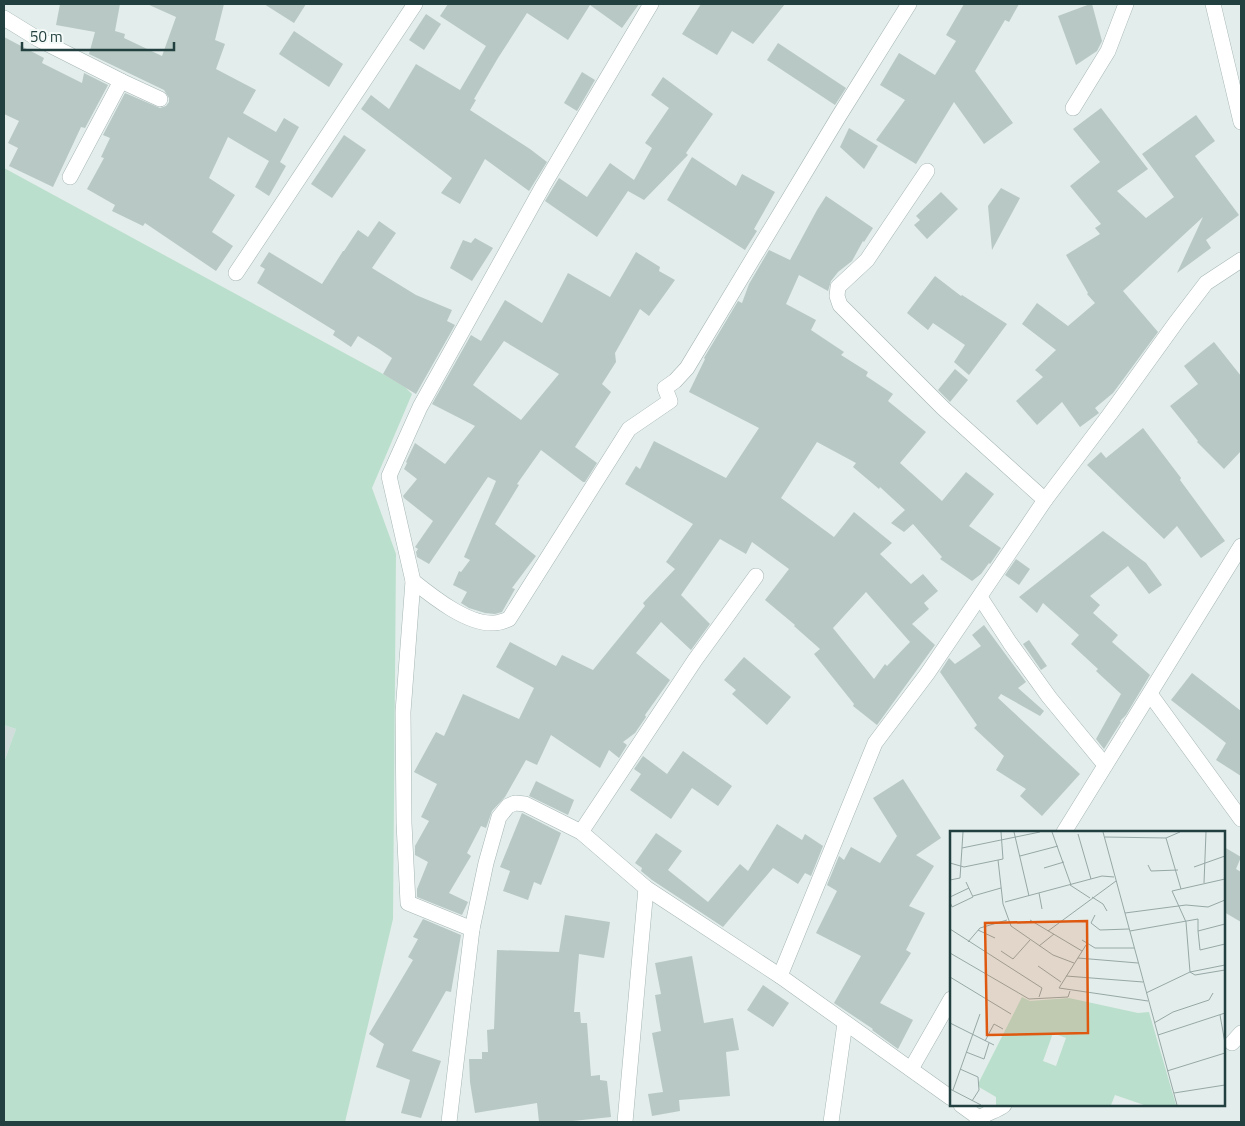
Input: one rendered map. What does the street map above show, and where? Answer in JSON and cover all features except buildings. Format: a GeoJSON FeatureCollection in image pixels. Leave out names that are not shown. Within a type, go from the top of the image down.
{"type":"FeatureCollection","features":[{"type":"Feature","properties":{"kind":"street"},"geometry":{"type":"LineString","coordinates":[[236,273],[416,4]]}},
{"type":"Feature","properties":{"kind":"street"},"geometry":{"type":"LineString","coordinates":[[472,929],[408,903],[404,823],[403,712],[413,581],[389,476],[420,407],[476,305],[543,186],[651,4]]}},
{"type":"Feature","properties":{"kind":"street"},"geometry":{"type":"LineString","coordinates":[[413,581],[435,598],[468,618],[487,623],[496,623],[509,619],[629,429],[670,400],[665,388],[675,381],[687,368],[909,4]]}},
{"type":"Feature","properties":{"kind":"street"},"geometry":{"type":"LineString","coordinates":[[1073,108],[1108,51],[1126,4]]}},
{"type":"Feature","properties":{"kind":"street"},"geometry":{"type":"LineString","coordinates":[[1213,4],[1241,122]]}},
{"type":"Feature","properties":{"kind":"street"},"geometry":{"type":"LineString","coordinates":[[4,18],[38,39],[160,99]]}},
{"type":"Feature","properties":{"kind":"street"},"geometry":{"type":"LineString","coordinates":[[70,177],[121,81]]}},
{"type":"Feature","properties":{"kind":"street"},"geometry":{"type":"LineString","coordinates":[[927,171],[867,260],[838,287],[837,296],[840,305],[942,408],[1045,500]]}},
{"type":"Feature","properties":{"kind":"street"},"geometry":{"type":"LineString","coordinates":[[780,976],[875,743],[927,674],[1045,500],[1206,283],[1241,260]]}},
{"type":"Feature","properties":{"kind":"street"},"geometry":{"type":"LineString","coordinates":[[1065,831],[1241,546]]}},
{"type":"Feature","properties":{"kind":"street"},"geometry":{"type":"LineString","coordinates":[[581,832],[695,660],[756,576]]}},
{"type":"Feature","properties":{"kind":"street"},"geometry":{"type":"LineString","coordinates":[[980,597],[1049,697],[1106,765]]}},
{"type":"Feature","properties":{"kind":"street"},"geometry":{"type":"LineString","coordinates":[[1150,694],[1241,819]]}},
{"type":"Feature","properties":{"kind":"street"},"geometry":{"type":"LineString","coordinates":[[449,1122],[472,929],[486,863],[500,817],[508,806],[515,803],[525,804],[581,832],[646,888],[780,976],[950,1097]]}},
{"type":"Feature","properties":{"kind":"street"},"geometry":{"type":"LineString","coordinates":[[625,1122],[646,888]]}},
{"type":"Feature","properties":{"kind":"street"},"geometry":{"type":"LineString","coordinates":[[911,1069],[950,1001]]}},
{"type":"Feature","properties":{"kind":"street"},"geometry":{"type":"LineString","coordinates":[[831,1122],[845,1023]]}},
{"type":"Feature","properties":{"kind":"street"},"geometry":{"type":"LineString","coordinates":[[962,1106],[978,1120],[1003,1106]]}},
{"type":"Feature","properties":{"kind":"shaded area"},"geometry":{"type":"Polygon","coordinates":[[[4,725],[16,729],[4,762],[4,725]]]}},
{"type":"Feature","properties":{"kind":"green space"},"geometry":{"type":"Polygon","coordinates":[[[4,168],[383,374],[405,387],[412,394],[372,488],[396,554],[393,919],[345,1122],[4,1122],[4,762],[16,729],[4,725],[4,168]]]}}]}
